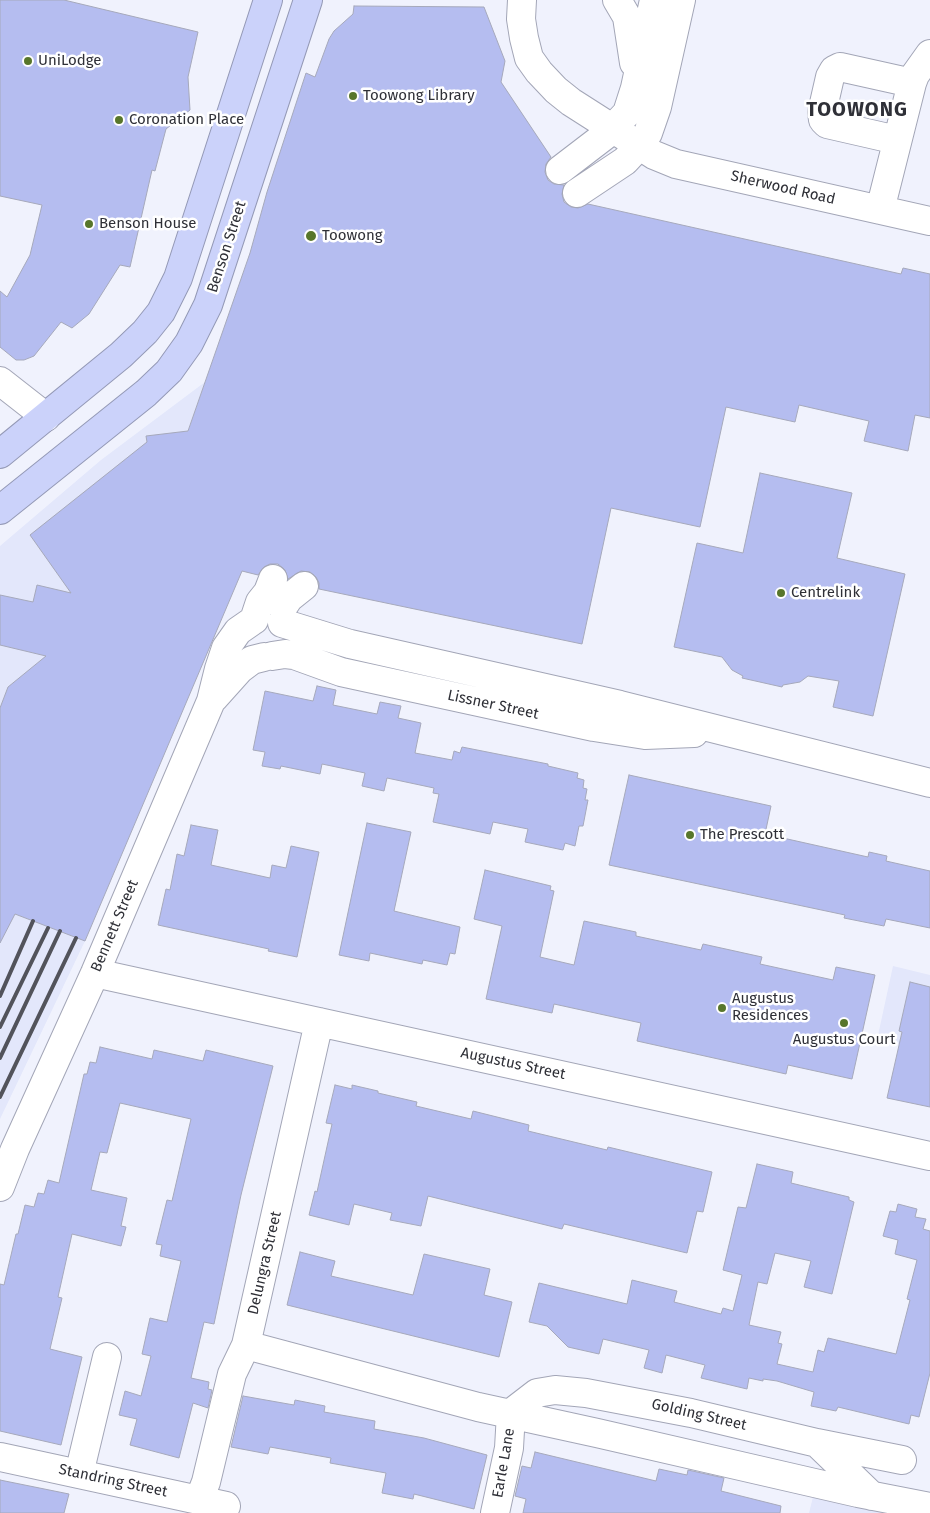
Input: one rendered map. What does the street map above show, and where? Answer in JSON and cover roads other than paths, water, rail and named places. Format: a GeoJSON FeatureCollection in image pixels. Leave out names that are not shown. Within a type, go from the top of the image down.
{"type":"FeatureCollection","features":[{"type":"Feature","properties":{"kind":"highway"},"geometry":{"type":"LineString","coordinates":[[0,454],[121,355],[145,332],[161,312],[172,293],[268,0]]}},
{"type":"Feature","properties":{"kind":"highway","name":"Benson Street"},"geometry":{"type":"LineString","coordinates":[[0,510],[146,393],[169,371],[189,343],[208,305],[308,0]]}},
{"type":"Feature","properties":{"kind":"street","name":"Sherwood Road"},"geometry":{"type":"LineString","coordinates":[[522,0],[521,20],[524,38],[529,58],[538,72],[565,98],[660,158],[676,164],[930,221]]}},
{"type":"Feature","properties":{"kind":"street"},"geometry":{"type":"LineString","coordinates":[[617,0],[627,17],[637,82]]}},
{"type":"Feature","properties":{"kind":"street"},"geometry":{"type":"LineString","coordinates":[[560,170],[613,129],[627,113],[637,82],[654,0]]}},
{"type":"Feature","properties":{"kind":"street"},"geometry":{"type":"LineString","coordinates":[[577,193],[617,167],[639,146],[648,132],[655,116],[682,0]]}},
{"type":"Feature","properties":{"kind":"street"},"geometry":{"type":"LineString","coordinates":[[880,210],[912,83],[915,75],[930,54]]}},
{"type":"Feature","properties":{"kind":"street"},"geometry":{"type":"LineString","coordinates":[[897,140],[827,124],[822,112],[830,77],[834,70],[840,67],[912,83]]}},
{"type":"Feature","properties":{"kind":"street"},"geometry":{"type":"LineString","coordinates":[[0,381],[46,417]]}},
{"type":"Feature","properties":{"kind":"street"},"geometry":{"type":"LineString","coordinates":[[273,602],[288,636],[285,647],[272,655],[252,652],[246,643],[246,632],[273,602]]}},
{"type":"Feature","properties":{"kind":"street","name":"Lissner Street"},"geometry":{"type":"LineString","coordinates":[[273,602],[350,644]]}},
{"type":"Feature","properties":{"kind":"street","name":"Bennett Street"},"geometry":{"type":"LineString","coordinates":[[0,1188],[15,1149],[96,973],[211,702],[226,648],[238,631],[273,602]]}},
{"type":"Feature","properties":{"kind":"street","name":"Lissner Street"},"geometry":{"type":"LineString","coordinates":[[272,655],[318,645],[350,644],[554,690],[930,783]]}},
{"type":"Feature","properties":{"kind":"street","name":"Lissner Street"},"geometry":{"type":"LineString","coordinates":[[272,655],[294,654],[341,672],[634,734],[652,736],[718,731]]}},
{"type":"Feature","properties":{"kind":"street","name":"Bennett Street"},"geometry":{"type":"LineString","coordinates":[[211,702],[240,669],[252,660],[272,655]]}},
{"type":"Feature","properties":{"kind":"street","name":"Augustus Street"},"geometry":{"type":"LineString","coordinates":[[96,973],[930,1156]]}},
{"type":"Feature","properties":{"kind":"street","name":"Delungra Street"},"geometry":{"type":"LineString","coordinates":[[199,1500],[206,1482],[232,1374],[246,1345],[319,1022]]}},
{"type":"Feature","properties":{"kind":"street","name":"Bennett Street"},"geometry":{"type":"LineString","coordinates":[[0,1174],[15,1149]]}},
{"type":"Feature","properties":{"kind":"street"},"geometry":{"type":"LineString","coordinates":[[246,1345],[472,1406],[872,1496],[930,1507]]}},
{"type":"Feature","properties":{"kind":"street"},"geometry":{"type":"LineString","coordinates":[[79,1474],[107,1357]]}},
{"type":"Feature","properties":{"kind":"street","name":"Golding Street"},"geometry":{"type":"LineString","coordinates":[[511,1414],[531,1397],[542,1391],[555,1390],[574,1391],[691,1413],[820,1445],[872,1496]]}},
{"type":"Feature","properties":{"kind":"street","name":"Earle Lane"},"geometry":{"type":"LineString","coordinates":[[495,1513],[509,1448],[511,1414]]}},
{"type":"Feature","properties":{"kind":"street"},"geometry":{"type":"LineString","coordinates":[[813,1442],[902,1460]]}},
{"type":"Feature","properties":{"kind":"street","name":"Standring Street"},"geometry":{"type":"LineString","coordinates":[[0,1457],[226,1506]]}},
{"type":"Feature","properties":{"kind":"railway"},"geometry":{"type":"LineString","coordinates":[[0,996],[33,921]]}},
{"type":"Feature","properties":{"kind":"railway"},"geometry":{"type":"LineString","coordinates":[[0,1027],[48,928]]}},
{"type":"Feature","properties":{"kind":"railway"},"geometry":{"type":"LineString","coordinates":[[0,1058],[60,931]]}},
{"type":"Feature","properties":{"kind":"railway"},"geometry":{"type":"LineString","coordinates":[[0,1097],[76,938]]}},
{"type":"Feature","properties":{"kind":"place","name":"UniLodge"},"geometry":{"type":"Point","coordinates":[28,61]}},
{"type":"Feature","properties":{"kind":"place","name":"Toowong Library"},"geometry":{"type":"Point","coordinates":[353,96]}},
{"type":"Feature","properties":{"kind":"place","name":"Coronation Place"},"geometry":{"type":"Point","coordinates":[119,120]}},
{"type":"Feature","properties":{"kind":"place","name":"Benson House"},"geometry":{"type":"Point","coordinates":[89,224]}},
{"type":"Feature","properties":{"kind":"place","name":"Toowong"},"geometry":{"type":"Point","coordinates":[311,236]}},
{"type":"Feature","properties":{"kind":"place","name":"Centrelink"},"geometry":{"type":"Point","coordinates":[781,593]}},
{"type":"Feature","properties":{"kind":"place","name":"The Prescott"},"geometry":{"type":"Point","coordinates":[690,835]}},
{"type":"Feature","properties":{"kind":"place","name":"Augustus Residences"},"geometry":{"type":"Point","coordinates":[722,1008]}},
{"type":"Feature","properties":{"kind":"place","name":"Augustus Court"},"geometry":{"type":"Point","coordinates":[844,1023]}},
{"type":"Feature","properties":{"kind":"district","name":"TOOWONG"},"geometry":{"type":"Point","coordinates":[857,110]}}]}
